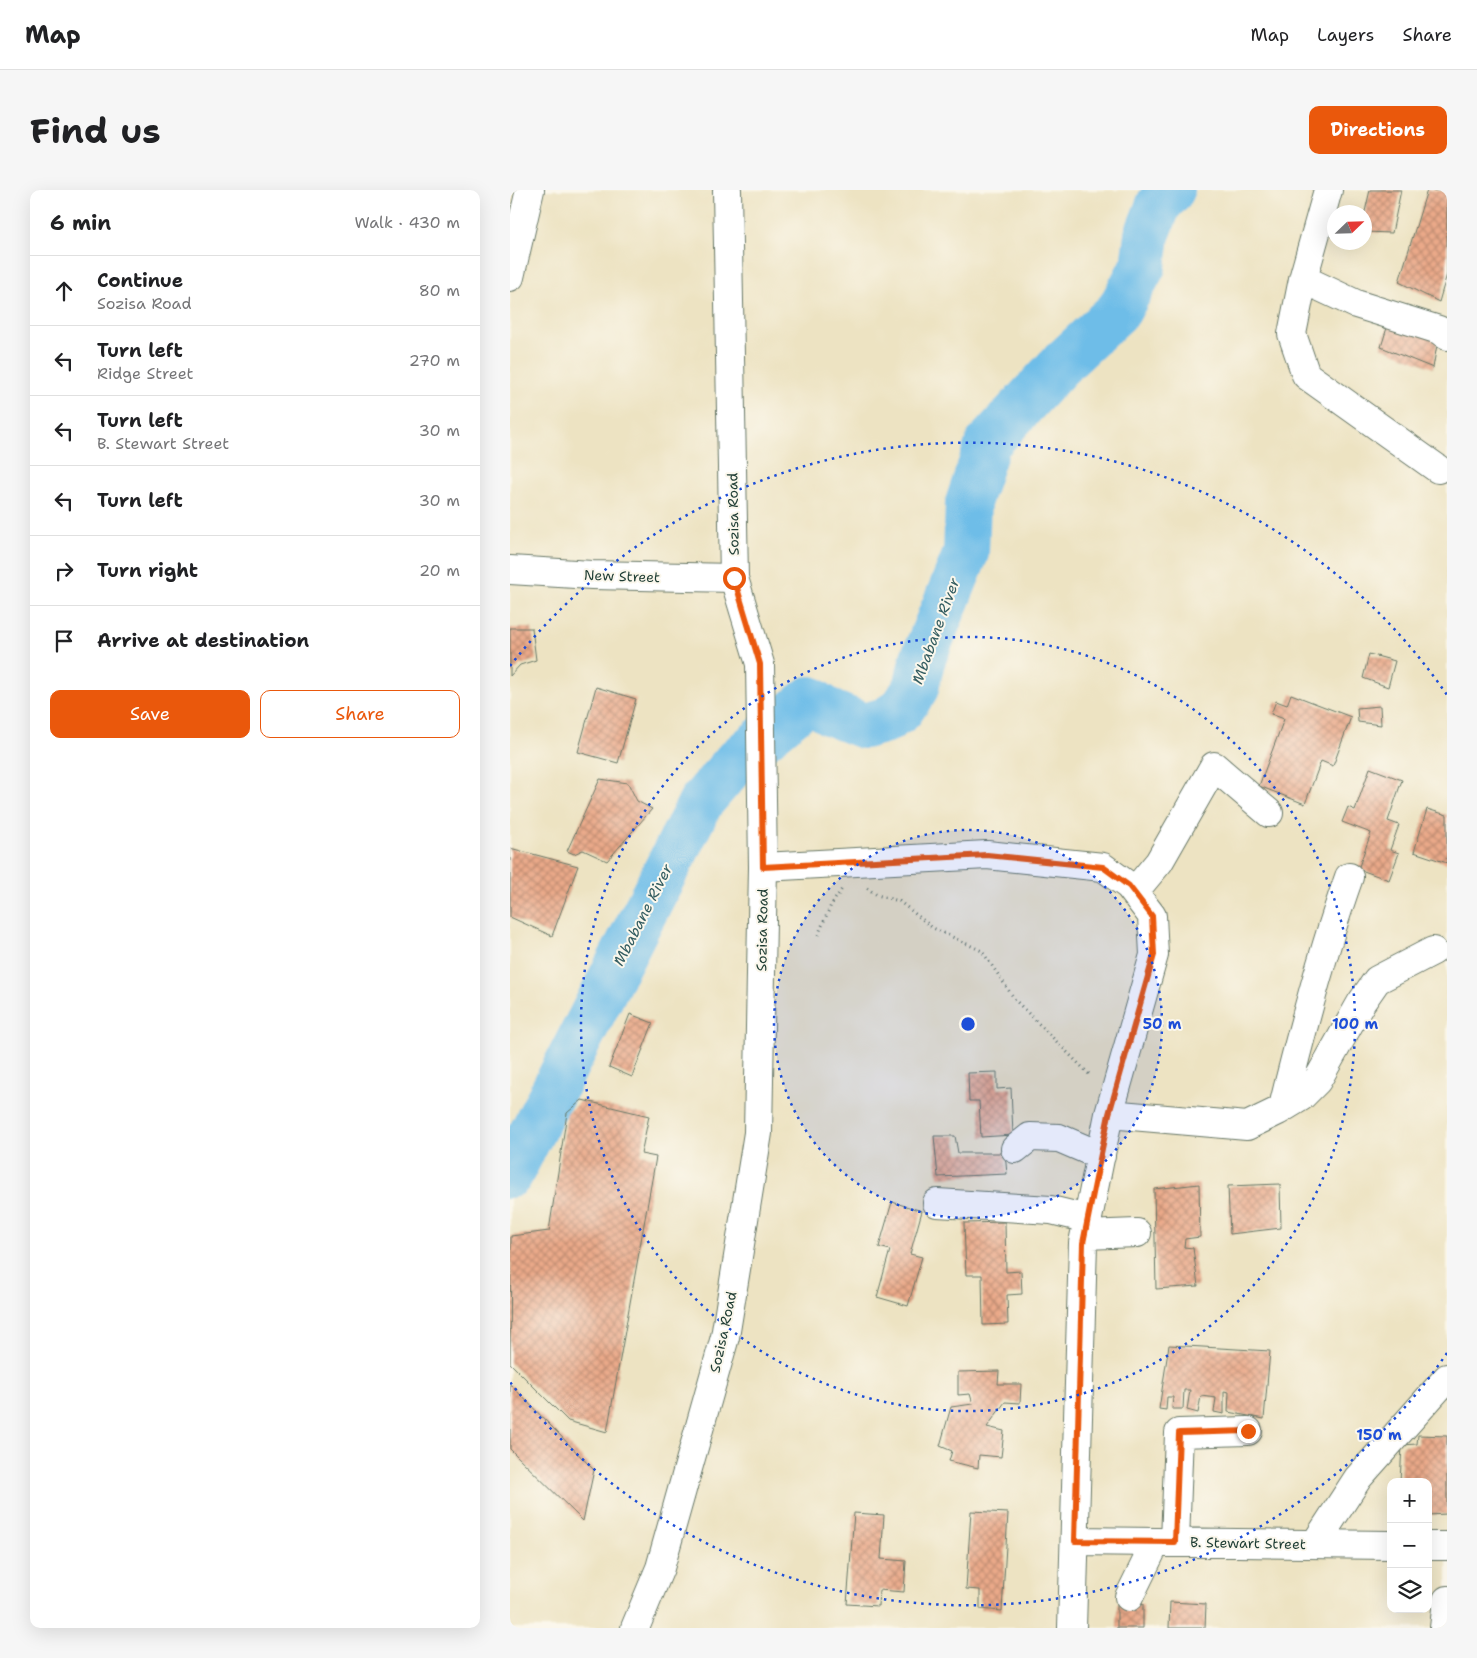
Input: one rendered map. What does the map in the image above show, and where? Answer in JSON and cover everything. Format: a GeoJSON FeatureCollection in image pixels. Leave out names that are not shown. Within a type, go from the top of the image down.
{"type":"FeatureCollection","features":[{"type":"Feature","properties":{"kind":"street"},"geometry":{"type":"LineString","coordinates":[[510,277],[530,190]]}},
{"type":"Feature","properties":{"kind":"street","name":"Sozisa Road"},"geometry":{"type":"LineString","coordinates":[[635,1628],[660,1568],[725,1337],[758,1134],[763,867],[760,664],[734,578],[727,190]]}},
{"type":"Feature","properties":{"kind":"street"},"geometry":{"type":"LineString","coordinates":[[1328,190],[1303,279],[1292,334],[1306,376],[1438,469]]}},
{"type":"Feature","properties":{"kind":"street"},"geometry":{"type":"LineString","coordinates":[[1303,279],[1356,304],[1439,330],[1447,336]]}},
{"type":"Feature","properties":{"kind":"street","name":"New Street"},"geometry":{"type":"LineString","coordinates":[[510,570],[592,575],[734,578]]}},
{"type":"Feature","properties":{"kind":"street"},"geometry":{"type":"LineString","coordinates":[[1134,892],[1159,862],[1214,766],[1269,813]]}},
{"type":"Feature","properties":{"kind":"street"},"geometry":{"type":"LineString","coordinates":[[763,867],[987,855],[1103,867],[1129,886],[1152,916],[1154,955],[1111,1106],[1086,1227],[1072,1628]]}},
{"type":"Feature","properties":{"kind":"street"},"geometry":{"type":"LineString","coordinates":[[1283,1108],[1303,1022],[1330,931],[1349,877]]}},
{"type":"Feature","properties":{"kind":"street"},"geometry":{"type":"LineString","coordinates":[[1111,1106],[1247,1126],[1283,1108],[1301,1096],[1317,1080],[1361,1003],[1377,980],[1433,951]]}},
{"type":"Feature","properties":{"kind":"street"},"geometry":{"type":"LineString","coordinates":[[1015,1149],[1030,1137],[1059,1138],[1101,1156]]}},
{"type":"Feature","properties":{"kind":"street"},"geometry":{"type":"LineString","coordinates":[[937,1203],[1051,1210],[1086,1227],[1137,1233]]}},
{"type":"Feature","properties":{"kind":"street"},"geometry":{"type":"LineString","coordinates":[[1315,1544],[1358,1478],[1447,1378]]}},
{"type":"Feature","properties":{"kind":"street"},"geometry":{"type":"LineString","coordinates":[[1129,1598],[1166,1542],[1179,1433],[1248,1431]]}},
{"type":"Feature","properties":{"kind":"street","name":"B. Stewart Street"},"geometry":{"type":"LineString","coordinates":[[1075,1541],[1387,1545]]}},
{"type":"Feature","properties":{"kind":"street"},"geometry":{"type":"LineString","coordinates":[[1432,1546],[1447,1546]]}},
{"type":"Feature","properties":{"kind":"street"},"geometry":{"type":"LineString","coordinates":[[1444,1628],[1447,1600]]}},
{"type":"Feature","properties":{"kind":"path"},"geometry":{"type":"LineString","coordinates":[[860,883],[877,895],[900,901],[933,928],[982,951],[1016,1001],[1111,1106]]}},
{"type":"Feature","properties":{"kind":"path"},"geometry":{"type":"LineString","coordinates":[[818,935],[831,905],[843,888]]}},
{"type":"Feature","properties":{"kind":"building"},"geometry":{"type":"Polygon","coordinates":[[[1370,190],[1401,190],[1392,233],[1372,232],[1372,205],[1367,205],[1370,190]]]}},
{"type":"Feature","properties":{"kind":"building"},"geometry":{"type":"Polygon","coordinates":[[[1427,190],[1447,191],[1447,274],[1439,302],[1399,282],[1427,190]]]}},
{"type":"Feature","properties":{"kind":"building"},"geometry":{"type":"Polygon","coordinates":[[[1390,318],[1438,339],[1433,368],[1381,347],[1390,318]]]}},
{"type":"Feature","properties":{"kind":"building"},"geometry":{"type":"Polygon","coordinates":[[[510,628],[532,628],[536,660],[520,665],[510,676],[510,628]]]}},
{"type":"Feature","properties":{"kind":"building"},"geometry":{"type":"Polygon","coordinates":[[[1369,654],[1395,661],[1388,687],[1363,678],[1369,654]]]}},
{"type":"Feature","properties":{"kind":"building"},"geometry":{"type":"Polygon","coordinates":[[[596,687],[636,699],[618,763],[578,752],[596,687]]]}},
{"type":"Feature","properties":{"kind":"building"},"geometry":{"type":"Polygon","coordinates":[[[1291,694],[1351,717],[1333,766],[1321,761],[1305,804],[1259,786],[1284,719],[1271,714],[1276,701],[1287,705],[1291,694]]]}},
{"type":"Feature","properties":{"kind":"building"},"geometry":{"type":"Polygon","coordinates":[[[1380,706],[1381,725],[1358,722],[1357,708],[1380,706]]]}},
{"type":"Feature","properties":{"kind":"building"},"geometry":{"type":"Polygon","coordinates":[[[1370,768],[1402,780],[1388,821],[1399,825],[1390,850],[1399,853],[1389,880],[1358,869],[1371,833],[1342,822],[1348,807],[1355,810],[1370,768]]]}},
{"type":"Feature","properties":{"kind":"building"},"geometry":{"type":"Polygon","coordinates":[[[600,779],[628,783],[637,801],[652,809],[607,861],[583,850],[574,854],[567,851],[600,779]]]}},
{"type":"Feature","properties":{"kind":"building"},"geometry":{"type":"Polygon","coordinates":[[[1427,809],[1447,815],[1447,863],[1414,852],[1427,809]]]}},
{"type":"Feature","properties":{"kind":"building"},"geometry":{"type":"Polygon","coordinates":[[[510,848],[578,866],[552,936],[510,917],[510,848]]]}},
{"type":"Feature","properties":{"kind":"building"},"geometry":{"type":"Polygon","coordinates":[[[630,1014],[653,1023],[632,1077],[609,1067],[630,1014]]]}},
{"type":"Feature","properties":{"kind":"building"},"geometry":{"type":"Polygon","coordinates":[[[997,1072],[997,1089],[1011,1088],[1013,1135],[981,1137],[979,1101],[969,1101],[968,1073],[997,1072]]]}},
{"type":"Feature","properties":{"kind":"building"},"geometry":{"type":"Polygon","coordinates":[[[582,1100],[649,1116],[641,1154],[656,1157],[607,1432],[568,1421],[510,1363],[511,1236],[549,1231],[567,1113],[582,1100]]]}},
{"type":"Feature","properties":{"kind":"building"},"geometry":{"type":"Polygon","coordinates":[[[934,1136],[955,1136],[958,1153],[1005,1153],[1007,1174],[938,1177],[934,1136]]]}},
{"type":"Feature","properties":{"kind":"building"},"geometry":{"type":"Polygon","coordinates":[[[1199,1184],[1200,1237],[1185,1239],[1184,1247],[1193,1248],[1198,1286],[1156,1289],[1154,1189],[1199,1184]]]}},
{"type":"Feature","properties":{"kind":"building"},"geometry":{"type":"Polygon","coordinates":[[[1280,1184],[1281,1228],[1230,1234],[1228,1186],[1280,1184]]]}},
{"type":"Feature","properties":{"kind":"building"},"geometry":{"type":"Polygon","coordinates":[[[892,1202],[922,1211],[910,1254],[922,1257],[908,1306],[877,1297],[890,1250],[879,1247],[892,1202]]]}},
{"type":"Feature","properties":{"kind":"building"},"geometry":{"type":"Polygon","coordinates":[[[1005,1222],[1006,1272],[1021,1271],[1022,1294],[1007,1295],[1008,1324],[983,1325],[982,1275],[966,1275],[964,1223],[1005,1222]]]}},
{"type":"Feature","properties":{"kind":"building"},"geometry":{"type":"Polygon","coordinates":[[[1169,1345],[1270,1351],[1264,1419],[1228,1412],[1229,1392],[1224,1391],[1224,1414],[1214,1412],[1216,1398],[1201,1396],[1198,1413],[1187,1410],[1190,1390],[1184,1390],[1183,1409],[1172,1409],[1173,1397],[1167,1397],[1166,1410],[1159,1409],[1169,1345]]]}},
{"type":"Feature","properties":{"kind":"building"},"geometry":{"type":"Polygon","coordinates":[[[999,1371],[998,1384],[1021,1384],[1020,1403],[1005,1402],[987,1427],[1004,1431],[1001,1457],[979,1455],[978,1468],[949,1461],[952,1451],[940,1446],[951,1407],[973,1404],[970,1394],[958,1395],[958,1372],[999,1371]]]}},
{"type":"Feature","properties":{"kind":"building"},"geometry":{"type":"Polygon","coordinates":[[[510,1384],[594,1470],[583,1521],[510,1449],[510,1384]]]}},
{"type":"Feature","properties":{"kind":"building"},"geometry":{"type":"Polygon","coordinates":[[[1418,1435],[1447,1436],[1447,1514],[1432,1515],[1432,1478],[1400,1478],[1402,1445],[1417,1444],[1418,1435]]]}},
{"type":"Feature","properties":{"kind":"building"},"geometry":{"type":"Polygon","coordinates":[[[971,1511],[1008,1513],[1002,1611],[980,1609],[980,1590],[966,1589],[971,1511]]]}},
{"type":"Feature","properties":{"kind":"building"},"geometry":{"type":"Polygon","coordinates":[[[854,1513],[884,1515],[881,1559],[906,1561],[904,1592],[879,1590],[878,1606],[847,1604],[854,1513]]]}},
{"type":"Feature","properties":{"kind":"building"},"geometry":{"type":"Polygon","coordinates":[[[1170,1602],[1206,1604],[1205,1628],[1169,1628],[1170,1602]]]}},
{"type":"Feature","properties":{"kind":"building"},"geometry":{"type":"Polygon","coordinates":[[[1117,1604],[1143,1604],[1143,1628],[1117,1628],[1117,1604]]]}},
{"type":"Feature","properties":{"kind":"waterway","name":"Mbabane River"},"geometry":{"type":"LineString","coordinates":[[510,1175],[701,802],[737,760],[810,699],[831,713],[864,726],[886,720],[901,710],[916,688],[922,661],[966,553],[968,503],[988,443],[1059,366],[1119,310],[1143,266],[1147,235],[1159,204],[1172,190]]}},
{"type":"Feature","properties":{"kind":"route"},"geometry":{"type":"LineString","coordinates":[[734,578],[760,664],[763,867],[987,855],[1103,867],[1129,886],[1152,916],[1154,955],[1109,1114],[1083,1243],[1075,1541],[1175,1542],[1179,1433],[1248,1431]]}}]}
